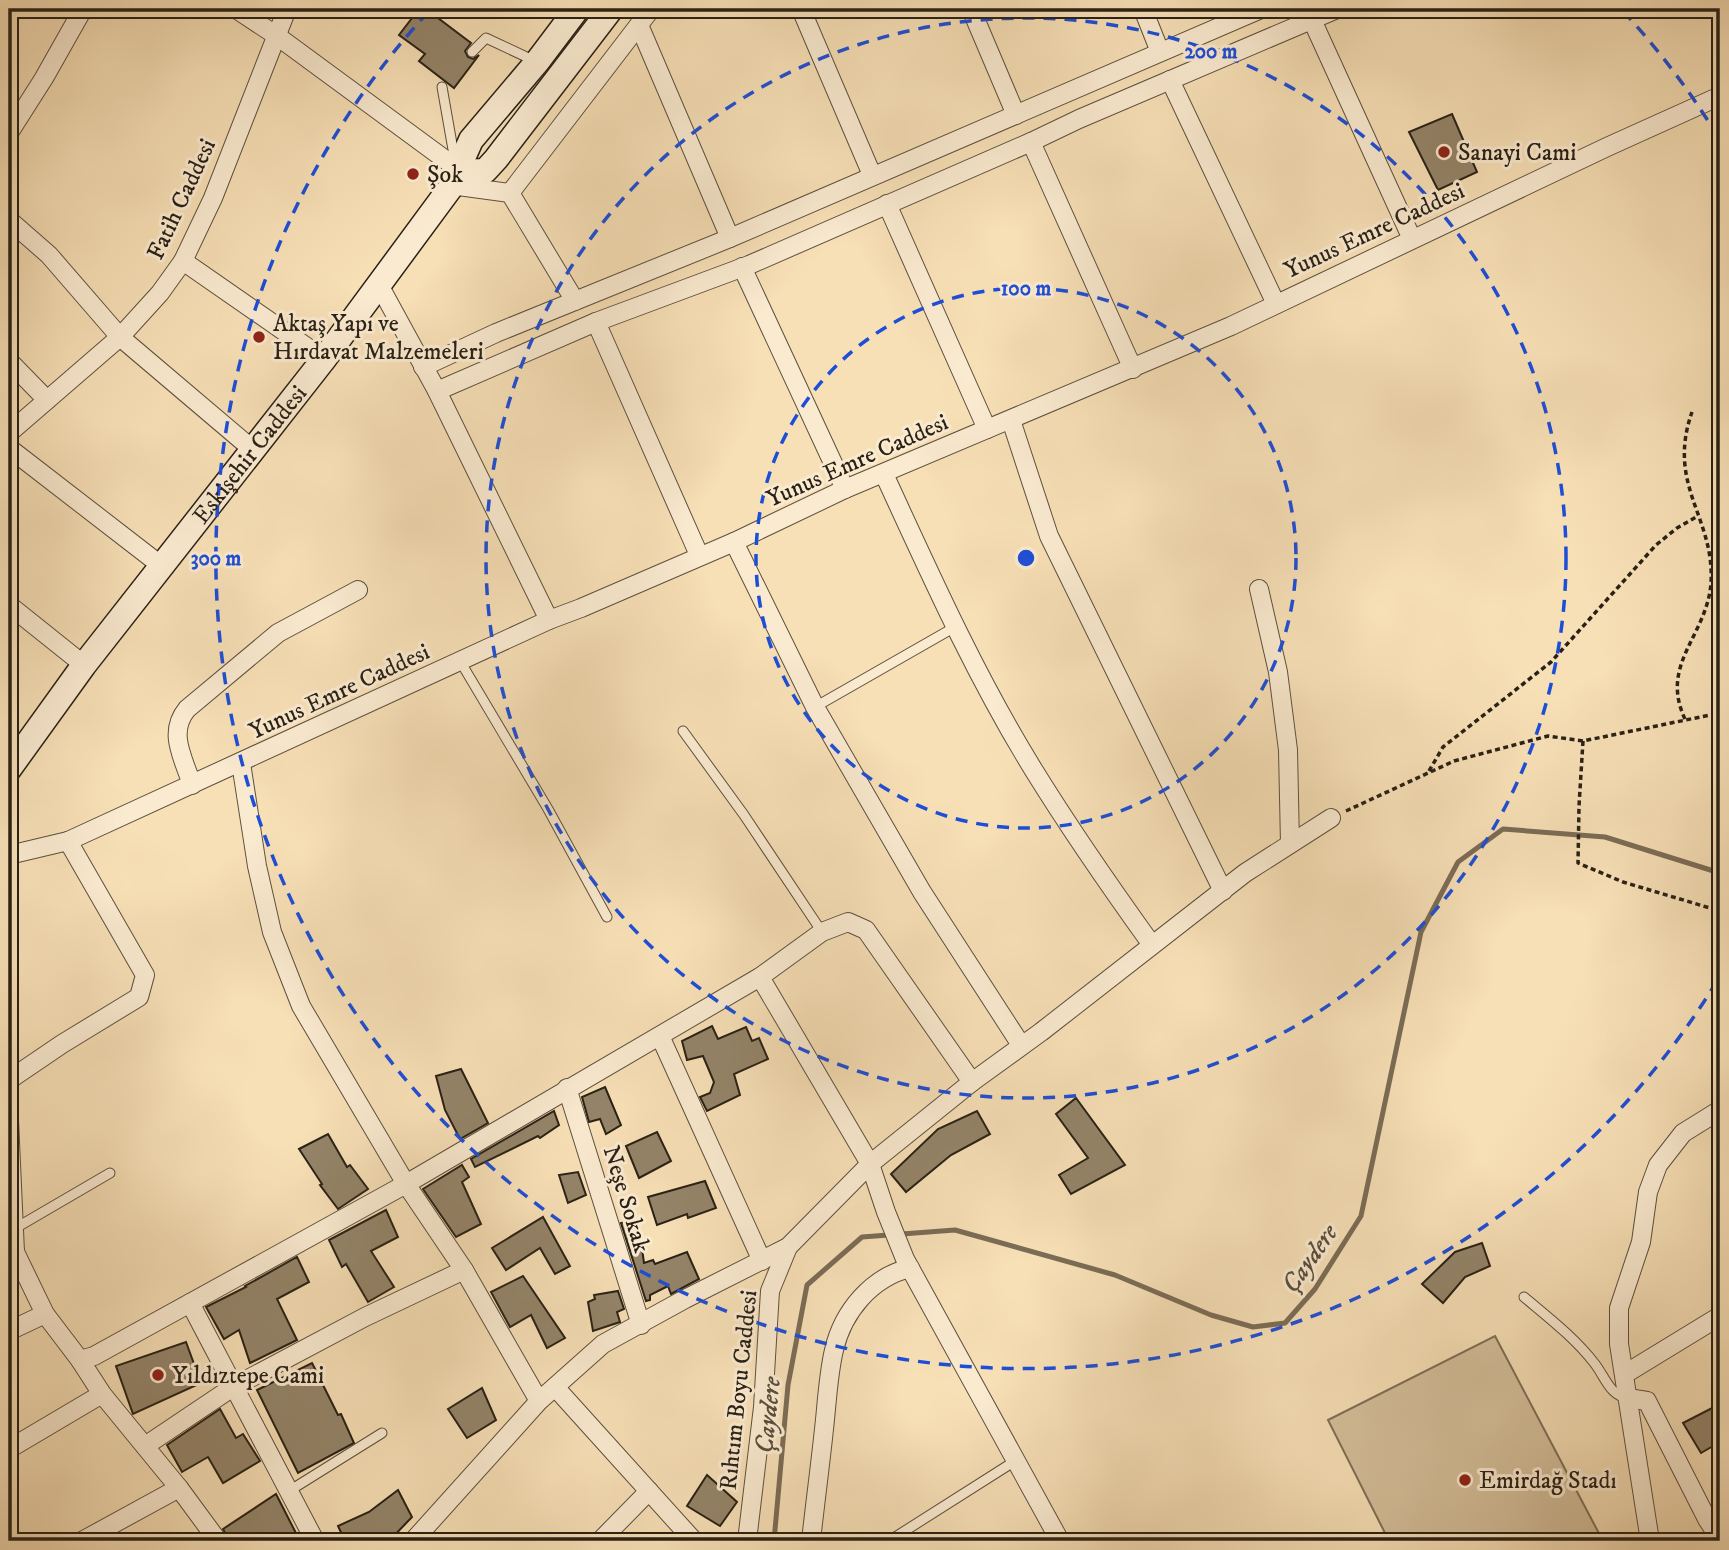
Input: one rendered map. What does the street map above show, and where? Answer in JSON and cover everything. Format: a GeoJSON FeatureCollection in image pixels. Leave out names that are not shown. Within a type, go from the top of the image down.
{"type":"FeatureCollection","features":[{"type":"Feature","properties":{"kind":"main road","name":"Eskişehir Caddesi"},"geometry":{"type":"LineString","coordinates":[[9,769],[85,665],[324,359],[456,179],[471,140],[537,62],[577,9]]}},
{"type":"Feature","properties":{"kind":"main road"},"geometry":{"type":"LineString","coordinates":[[456,179],[485,171],[496,159],[611,9]]}},
{"type":"Feature","properties":{"kind":"street"},"geometry":{"type":"LineString","coordinates":[[9,134],[83,9]]}},
{"type":"Feature","properties":{"kind":"street"},"geometry":{"type":"LineString","coordinates":[[236,9],[277,36],[456,179],[510,193],[575,302]]}},
{"type":"Feature","properties":{"kind":"street","name":"Fatih Caddesi"},"geometry":{"type":"LineString","coordinates":[[9,433],[120,337],[160,293],[183,261],[213,198],[287,9]]}},
{"type":"Feature","properties":{"kind":"street"},"geometry":{"type":"LineString","coordinates":[[801,9],[872,175]]}},
{"type":"Feature","properties":{"kind":"street"},"geometry":{"type":"LineString","coordinates":[[971,9],[1016,115]]}},
{"type":"Feature","properties":{"kind":"street"},"geometry":{"type":"LineString","coordinates":[[1143,9],[1160,52]]}},
{"type":"Feature","properties":{"kind":"street"},"geometry":{"type":"LineString","coordinates":[[424,367],[496,333],[730,238],[1261,9]]}},
{"type":"Feature","properties":{"kind":"street"},"geometry":{"type":"LineString","coordinates":[[437,391],[596,322],[743,267],[1170,80],[1309,14],[1337,9]]}},
{"type":"Feature","properties":{"kind":"street"},"geometry":{"type":"LineString","coordinates":[[1309,14],[1412,239]]}},
{"type":"Feature","properties":{"kind":"street"},"geometry":{"type":"LineString","coordinates":[[510,193],[650,15]]}},
{"type":"Feature","properties":{"kind":"street"},"geometry":{"type":"LineString","coordinates":[[650,15],[730,238]]}},
{"type":"Feature","properties":{"kind":"street"},"geometry":{"type":"LineString","coordinates":[[1170,80],[1276,304]]}},
{"type":"Feature","properties":{"kind":"street","name":"Yunus Emre Caddesi"},"geometry":{"type":"LineString","coordinates":[[9,855],[68,841],[549,620],[734,542],[845,489],[1133,369],[1720,96]]}},
{"type":"Feature","properties":{"kind":"street"},"geometry":{"type":"LineString","coordinates":[[1031,142],[1133,369]]}},
{"type":"Feature","properties":{"kind":"street"},"geometry":{"type":"LineString","coordinates":[[887,204],[987,429]]}},
{"type":"Feature","properties":{"kind":"street"},"geometry":{"type":"LineString","coordinates":[[9,220],[48,255],[120,337],[252,449]]}},
{"type":"Feature","properties":{"kind":"street"},"geometry":{"type":"LineString","coordinates":[[183,261],[324,359]]}},
{"type":"Feature","properties":{"kind":"street"},"geometry":{"type":"LineString","coordinates":[[743,267],[845,489]]}},
{"type":"Feature","properties":{"kind":"street"},"geometry":{"type":"LineString","coordinates":[[378,284],[437,391],[549,620]]}},
{"type":"Feature","properties":{"kind":"street"},"geometry":{"type":"LineString","coordinates":[[596,322],[699,555]]}},
{"type":"Feature","properties":{"kind":"street"},"geometry":{"type":"LineString","coordinates":[[9,361],[47,400]]}},
{"type":"Feature","properties":{"kind":"street"},"geometry":{"type":"LineString","coordinates":[[1012,420],[1049,536],[1223,891]]}},
{"type":"Feature","properties":{"kind":"street"},"geometry":{"type":"LineString","coordinates":[[9,448],[163,567]]}},
{"type":"Feature","properties":{"kind":"street"},"geometry":{"type":"LineString","coordinates":[[884,474],[955,627],[1032,768],[1152,945]]}},
{"type":"Feature","properties":{"kind":"street"},"geometry":{"type":"LineString","coordinates":[[734,542],[815,707],[922,892],[1021,1045]]}},
{"type":"Feature","properties":{"kind":"street"},"geometry":{"type":"LineString","coordinates":[[1259,589],[1278,672],[1287,750],[1290,844]]}},
{"type":"Feature","properties":{"kind":"street"},"geometry":{"type":"LineString","coordinates":[[192,785],[176,732],[181,716],[256,649],[278,633],[358,590]]}},
{"type":"Feature","properties":{"kind":"street"},"geometry":{"type":"LineString","coordinates":[[9,605],[85,665]]}},
{"type":"Feature","properties":{"kind":"street"},"geometry":{"type":"LineString","coordinates":[[241,763],[257,866],[272,932],[301,1006],[406,1184],[464,1270],[540,1401]]}},
{"type":"Feature","properties":{"kind":"street"},"geometry":{"type":"LineString","coordinates":[[413,1541],[540,1401],[603,1344],[788,1247],[870,1164],[972,1082],[1245,873],[1331,818]]}},
{"type":"Feature","properties":{"kind":"street"},"geometry":{"type":"LineString","coordinates":[[9,1080],[61,1044],[139,998],[145,975],[68,841]]}},
{"type":"Feature","properties":{"kind":"street"},"geometry":{"type":"LineString","coordinates":[[80,1360],[94,1356],[406,1184],[760,976],[821,932],[848,922],[866,930],[972,1082]]}},
{"type":"Feature","properties":{"kind":"street"},"geometry":{"type":"LineString","coordinates":[[760,976],[870,1164],[908,1264],[1060,1541]]}},
{"type":"Feature","properties":{"kind":"street"},"geometry":{"type":"LineString","coordinates":[[660,1036],[762,1261]]}},
{"type":"Feature","properties":{"kind":"street","name":"Neşe Sokak"},"geometry":{"type":"LineString","coordinates":[[567,1088],[641,1325]]}},
{"type":"Feature","properties":{"kind":"street"},"geometry":{"type":"LineString","coordinates":[[1650,1541],[1617,1332],[1619,1308],[1641,1241],[1652,1178],[1658,1165],[1674,1142],[1693,1126],[1720,1110]]}},
{"type":"Feature","properties":{"kind":"street"},"geometry":{"type":"LineString","coordinates":[[9,1120],[14,1229],[12,1250],[45,1314],[102,1394],[179,1488],[218,1541]]}},
{"type":"Feature","properties":{"kind":"street","name":"Rıhtım Boyu Caddesi"},"geometry":{"type":"LineString","coordinates":[[747,1541],[763,1407],[770,1291],[788,1247]]}},
{"type":"Feature","properties":{"kind":"street"},"geometry":{"type":"LineString","coordinates":[[811,1541],[834,1349],[847,1318],[866,1292],[880,1280],[908,1264]]}},
{"type":"Feature","properties":{"kind":"street"},"geometry":{"type":"LineString","coordinates":[[145,1446],[233,1387],[365,1317],[464,1270]]}},
{"type":"Feature","properties":{"kind":"street"},"geometry":{"type":"LineString","coordinates":[[190,1303],[315,1541]]}},
{"type":"Feature","properties":{"kind":"street"},"geometry":{"type":"LineString","coordinates":[[9,1331],[45,1314]]}},
{"type":"Feature","properties":{"kind":"street"},"geometry":{"type":"LineString","coordinates":[[1625,1374],[1720,1316]]}},
{"type":"Feature","properties":{"kind":"street"},"geometry":{"type":"LineString","coordinates":[[555,1387],[694,1541]]}},
{"type":"Feature","properties":{"kind":"street"},"geometry":{"type":"LineString","coordinates":[[9,1449],[102,1394]]}},
{"type":"Feature","properties":{"kind":"street"},"geometry":{"type":"LineString","coordinates":[[1628,1398],[1647,1401],[1707,1519],[1720,1539]]}},
{"type":"Feature","properties":{"kind":"street"},"geometry":{"type":"LineString","coordinates":[[82,1541],[179,1488]]}},
{"type":"Feature","properties":{"kind":"street"},"geometry":{"type":"LineString","coordinates":[[600,1541],[649,1491]]}},
{"type":"Feature","properties":{"kind":"lane"},"geometry":{"type":"LineString","coordinates":[[472,52],[486,38],[537,62]]}},
{"type":"Feature","properties":{"kind":"lane"},"geometry":{"type":"LineString","coordinates":[[442,87],[456,179]]}},
{"type":"Feature","properties":{"kind":"lane"},"geometry":{"type":"LineString","coordinates":[[815,707],[955,627]]}},
{"type":"Feature","properties":{"kind":"lane"},"geometry":{"type":"LineString","coordinates":[[460,661],[548,809],[607,917]]}},
{"type":"Feature","properties":{"kind":"lane"},"geometry":{"type":"LineString","coordinates":[[683,731],[782,869],[821,932]]}},
{"type":"Feature","properties":{"kind":"lane"},"geometry":{"type":"LineString","coordinates":[[14,1229],[110,1173]]}},
{"type":"Feature","properties":{"kind":"lane"},"geometry":{"type":"LineString","coordinates":[[1524,1297],[1562,1329],[1595,1364],[1615,1394],[1628,1398]]}},
{"type":"Feature","properties":{"kind":"lane"},"geometry":{"type":"LineString","coordinates":[[289,1491],[382,1433]]}},
{"type":"Feature","properties":{"kind":"lane"},"geometry":{"type":"LineString","coordinates":[[889,1541],[1015,1461]]}},
{"type":"Feature","properties":{"kind":"path"},"geometry":{"type":"LineString","coordinates":[[1685,719],[1676,691],[1678,667],[1704,619],[1711,584],[1710,554],[1684,470],[1684,439],[1692,412]]}},
{"type":"Feature","properties":{"kind":"path"},"geometry":{"type":"LineString","coordinates":[[1429,771],[1443,747],[1551,662],[1592,620],[1656,545],[1698,516]]}},
{"type":"Feature","properties":{"kind":"path"},"geometry":{"type":"LineString","coordinates":[[1331,818],[1454,761],[1548,736],[1583,741],[1720,713]]}},
{"type":"Feature","properties":{"kind":"path"},"geometry":{"type":"LineString","coordinates":[[1583,741],[1578,863],[1623,882],[1720,911]]}},
{"type":"Feature","properties":{"kind":"shaded area","name":"Emirdağ Stadı"},"geometry":{"type":"Polygon","coordinates":[[[1495,1336],[1603,1541],[1389,1541],[1328,1420],[1495,1336]]]}},
{"type":"Feature","properties":{"kind":"building"},"geometry":{"type":"Polygon","coordinates":[[[419,9],[426,9],[471,43],[465,51],[468,57],[473,59],[479,55],[454,88],[419,61],[425,54],[399,35],[419,9]]]}},
{"type":"Feature","properties":{"kind":"building","name":"Sanayi Cami"},"geometry":{"type":"Polygon","coordinates":[[[1452,114],[1477,172],[1438,190],[1409,132],[1452,114]]]}},
{"type":"Feature","properties":{"kind":"building"},"geometry":{"type":"Polygon","coordinates":[[[712,1026],[718,1039],[746,1027],[752,1041],[759,1038],[768,1059],[734,1074],[740,1095],[707,1111],[700,1097],[710,1093],[714,1082],[703,1056],[687,1060],[682,1041],[712,1026]]]}},
{"type":"Feature","properties":{"kind":"building"},"geometry":{"type":"Polygon","coordinates":[[[461,1069],[488,1123],[460,1139],[445,1110],[436,1076],[461,1069]]]}},
{"type":"Feature","properties":{"kind":"building"},"geometry":{"type":"Polygon","coordinates":[[[605,1087],[621,1125],[606,1134],[600,1119],[589,1122],[582,1097],[605,1087]]]}},
{"type":"Feature","properties":{"kind":"building"},"geometry":{"type":"Polygon","coordinates":[[[1076,1098],[1125,1165],[1071,1194],[1059,1175],[1088,1158],[1056,1114],[1076,1098]]]}},
{"type":"Feature","properties":{"kind":"building"},"geometry":{"type":"Polygon","coordinates":[[[554,1111],[559,1125],[540,1138],[538,1136],[475,1167],[471,1159],[554,1111]]]}},
{"type":"Feature","properties":{"kind":"building"},"geometry":{"type":"Polygon","coordinates":[[[977,1111],[990,1134],[951,1155],[906,1192],[891,1174],[938,1129],[977,1111]]]}},
{"type":"Feature","properties":{"kind":"building"},"geometry":{"type":"Polygon","coordinates":[[[657,1132],[671,1161],[639,1178],[626,1146],[657,1132]]]}},
{"type":"Feature","properties":{"kind":"building"},"geometry":{"type":"Polygon","coordinates":[[[328,1134],[347,1167],[350,1165],[368,1189],[338,1209],[299,1149],[328,1134]]]}},
{"type":"Feature","properties":{"kind":"building"},"geometry":{"type":"Polygon","coordinates":[[[462,1165],[469,1177],[462,1182],[481,1224],[456,1237],[423,1189],[462,1165]]]}},
{"type":"Feature","properties":{"kind":"building"},"geometry":{"type":"Polygon","coordinates":[[[578,1172],[586,1195],[568,1203],[559,1175],[578,1172]]]}},
{"type":"Feature","properties":{"kind":"building"},"geometry":{"type":"Polygon","coordinates":[[[705,1181],[716,1208],[688,1218],[687,1214],[657,1225],[648,1197],[705,1181]]]}},
{"type":"Feature","properties":{"kind":"building"},"geometry":{"type":"Polygon","coordinates":[[[386,1210],[398,1237],[371,1251],[394,1287],[368,1302],[346,1264],[342,1267],[329,1240],[386,1210]]]}},
{"type":"Feature","properties":{"kind":"building"},"geometry":{"type":"Polygon","coordinates":[[[543,1217],[570,1266],[555,1274],[540,1248],[506,1270],[492,1248],[543,1217]]]}},
{"type":"Feature","properties":{"kind":"building"},"geometry":{"type":"Polygon","coordinates":[[[638,1220],[644,1263],[653,1260],[655,1264],[687,1252],[699,1279],[671,1294],[668,1286],[650,1295],[650,1300],[646,1301],[621,1223],[638,1220]]]}},
{"type":"Feature","properties":{"kind":"building"},"geometry":{"type":"Polygon","coordinates":[[[1482,1243],[1490,1266],[1465,1277],[1443,1303],[1422,1284],[1455,1252],[1482,1243]]]}},
{"type":"Feature","properties":{"kind":"building"},"geometry":{"type":"Polygon","coordinates":[[[297,1257],[309,1282],[277,1299],[297,1340],[250,1363],[239,1330],[224,1339],[206,1307],[297,1257]]]}},
{"type":"Feature","properties":{"kind":"building"},"geometry":{"type":"Polygon","coordinates":[[[523,1276],[565,1338],[547,1348],[531,1315],[510,1327],[491,1292],[523,1276]]]}},
{"type":"Feature","properties":{"kind":"building"},"geometry":{"type":"Polygon","coordinates":[[[618,1291],[624,1309],[617,1312],[620,1322],[593,1331],[588,1302],[595,1299],[594,1295],[618,1291]]]}},
{"type":"Feature","properties":{"kind":"building","name":"Yıldıztepe Cami"},"geometry":{"type":"Polygon","coordinates":[[[186,1342],[201,1383],[133,1414],[116,1366],[186,1342]]]}},
{"type":"Feature","properties":{"kind":"building"},"geometry":{"type":"Polygon","coordinates":[[[312,1363],[354,1443],[298,1473],[257,1390],[312,1363]]]}},
{"type":"Feature","properties":{"kind":"building"},"geometry":{"type":"Polygon","coordinates":[[[482,1388],[496,1420],[467,1438],[448,1409],[482,1388]]]}},
{"type":"Feature","properties":{"kind":"building"},"geometry":{"type":"Polygon","coordinates":[[[1720,1404],[1720,1442],[1701,1453],[1683,1423],[1720,1404]]]}},
{"type":"Feature","properties":{"kind":"building"},"geometry":{"type":"Polygon","coordinates":[[[220,1409],[236,1438],[243,1434],[260,1461],[223,1483],[208,1457],[182,1472],[167,1445],[220,1409]]]}},
{"type":"Feature","properties":{"kind":"building"},"geometry":{"type":"Polygon","coordinates":[[[707,1475],[737,1502],[720,1526],[687,1506],[707,1475]]]}},
{"type":"Feature","properties":{"kind":"building"},"geometry":{"type":"Polygon","coordinates":[[[398,1490],[412,1517],[389,1541],[345,1541],[338,1526],[369,1512],[398,1490]]]}},
{"type":"Feature","properties":{"kind":"building"},"geometry":{"type":"Polygon","coordinates":[[[276,1494],[300,1541],[229,1541],[223,1529],[276,1494]]]}},
{"type":"Feature","properties":{"kind":"waterway","name":"Çaydere"},"geometry":{"type":"LineString","coordinates":[[774,1541],[788,1385],[807,1285],[862,1237],[955,1230],[1115,1275],[1211,1315],[1253,1327],[1285,1323],[1315,1289],[1361,1216],[1421,932],[1458,862],[1503,829],[1605,837],[1720,873]]}},
{"type":"Feature","properties":{"kind":"place","name":"Sanayi Cami"},"geometry":{"type":"Point","coordinates":[1444,152]}},
{"type":"Feature","properties":{"kind":"place","name":"Şok"},"geometry":{"type":"Point","coordinates":[413,174]}},
{"type":"Feature","properties":{"kind":"place","name":"Aktaş Yapı ve Hırdavat Malzemeleri"},"geometry":{"type":"Point","coordinates":[259,337]}},
{"type":"Feature","properties":{"kind":"place","name":"Yıldıztepe Cami"},"geometry":{"type":"Point","coordinates":[158,1375]}},
{"type":"Feature","properties":{"kind":"place","name":"Emirdağ Stadı"},"geometry":{"type":"Point","coordinates":[1465,1480]}}]}
